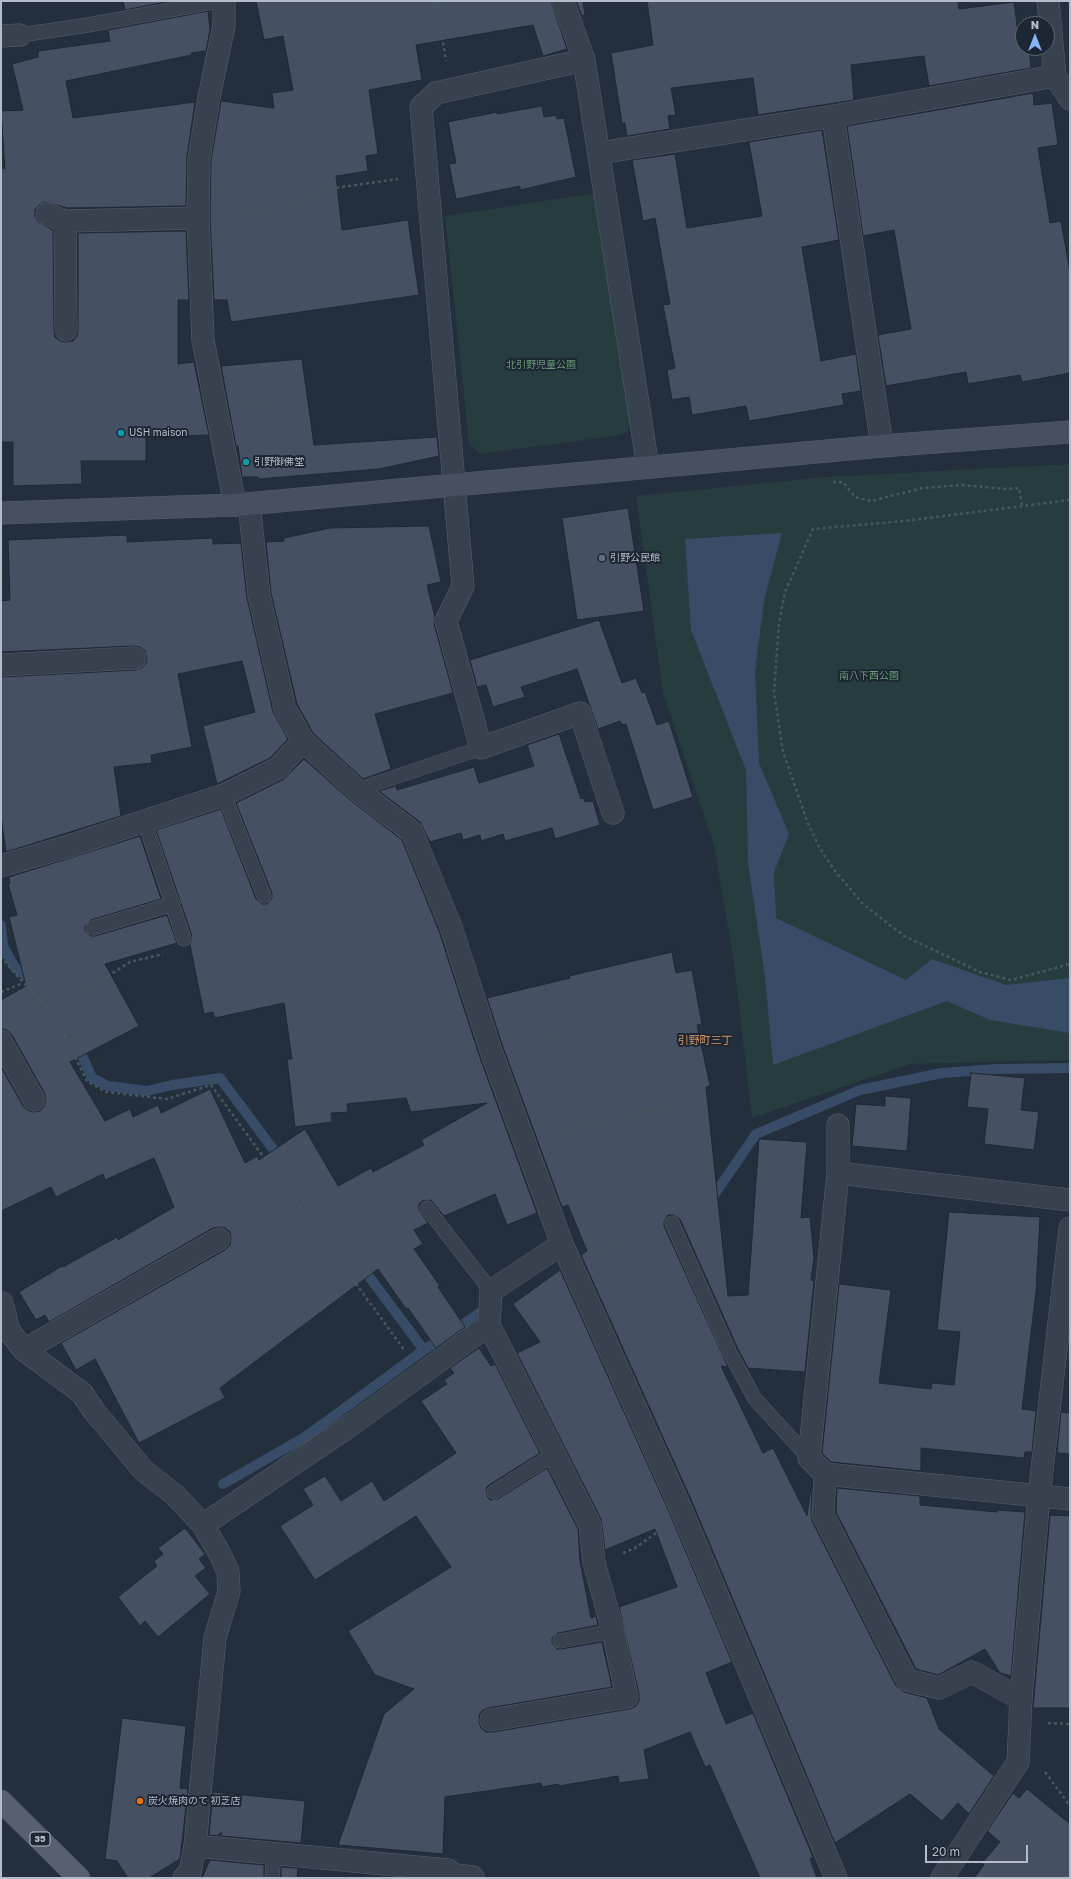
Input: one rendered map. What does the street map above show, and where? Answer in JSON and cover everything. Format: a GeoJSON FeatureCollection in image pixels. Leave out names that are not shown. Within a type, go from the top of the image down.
{"type":"FeatureCollection","features":[{"type":"Feature","properties":{"kind":"main road","name":"35"},"geometry":{"type":"LineString","coordinates":[[1,1801],[79,1878]]}},
{"type":"Feature","properties":{"kind":"street"},"geometry":{"type":"LineString","coordinates":[[224,1],[224,26],[209,97],[199,159],[198,218],[203,340],[242,505],[285,709],[303,741],[357,790],[412,832],[451,927],[491,1051],[562,1244],[681,1509],[836,1878]]}},
{"type":"Feature","properties":{"kind":"street"},"geometry":{"type":"LineString","coordinates":[[563,1],[584,60],[600,153],[648,467]]}},
{"type":"Feature","properties":{"kind":"street"},"geometry":{"type":"LineString","coordinates":[[1048,1],[1055,76],[1070,99]]}},
{"type":"Feature","properties":{"kind":"street"},"geometry":{"type":"LineString","coordinates":[[584,60],[436,93],[421,107],[463,586],[446,621],[481,748],[580,713],[613,813]]}},
{"type":"Feature","properties":{"kind":"street"},"geometry":{"type":"LineString","coordinates":[[600,153],[833,116],[1055,76]]}},
{"type":"Feature","properties":{"kind":"street"},"geometry":{"type":"LineString","coordinates":[[833,116],[882,446]]}},
{"type":"Feature","properties":{"kind":"street"},"geometry":{"type":"LineString","coordinates":[[66,330],[56,217],[198,218]]}},
{"type":"Feature","properties":{"kind":"street"},"geometry":{"type":"LineString","coordinates":[[1,513],[242,505],[882,446],[1070,432]]}},
{"type":"Feature","properties":{"kind":"street"},"geometry":{"type":"LineString","coordinates":[[1,665],[135,658]]}},
{"type":"Feature","properties":{"kind":"street"},"geometry":{"type":"LineString","coordinates":[[1,866],[69,846],[144,820],[224,795],[278,768],[303,741]]}},
{"type":"Feature","properties":{"kind":"street"},"geometry":{"type":"LineString","coordinates":[[1,1041],[34,1100]]}},
{"type":"Feature","properties":{"kind":"street"},"geometry":{"type":"LineString","coordinates":[[838,1126],[838,1173],[809,1458],[825,1474],[1070,1499]]}},
{"type":"Feature","properties":{"kind":"street"},"geometry":{"type":"LineString","coordinates":[[838,1173],[1070,1200]]}},
{"type":"Feature","properties":{"kind":"street"},"geometry":{"type":"LineString","coordinates":[[942,1878],[1018,1762],[1020,1698],[1039,1496],[1070,1228]]}},
{"type":"Feature","properties":{"kind":"street"},"geometry":{"type":"LineString","coordinates":[[24,1350],[219,1239]]}},
{"type":"Feature","properties":{"kind":"street"},"geometry":{"type":"LineString","coordinates":[[491,1720],[627,1697],[613,1632],[594,1562],[590,1526],[488,1325],[491,1291],[562,1244]]}},
{"type":"Feature","properties":{"kind":"street"},"geometry":{"type":"LineString","coordinates":[[1,1303],[2,1302],[9,1331],[24,1350],[82,1392],[94,1411],[144,1471],[175,1495],[203,1525],[220,1554],[228,1572],[229,1591],[215,1638],[194,1846],[190,1872],[184,1878]]}},
{"type":"Feature","properties":{"kind":"street"},"geometry":{"type":"LineString","coordinates":[[203,1525],[351,1425],[488,1325]]}},
{"type":"Feature","properties":{"kind":"street"},"geometry":{"type":"LineString","coordinates":[[825,1474],[823,1515],[907,1680],[938,1688],[972,1672],[1020,1698]]}},
{"type":"Feature","properties":{"kind":"street"},"geometry":{"type":"LineString","coordinates":[[194,1846],[448,1870]]}},
{"type":"Feature","properties":{"kind":"lane"},"geometry":{"type":"LineString","coordinates":[[11,35],[88,25],[218,1]]}},
{"type":"Feature","properties":{"kind":"lane"},"geometry":{"type":"LineString","coordinates":[[357,790],[481,748]]}},
{"type":"Feature","properties":{"kind":"lane"},"geometry":{"type":"LineString","coordinates":[[224,795],[264,896]]}},
{"type":"Feature","properties":{"kind":"lane"},"geometry":{"type":"LineString","coordinates":[[144,820],[184,939]]}},
{"type":"Feature","properties":{"kind":"lane"},"geometry":{"type":"LineString","coordinates":[[93,928],[173,904]]}},
{"type":"Feature","properties":{"kind":"lane"},"geometry":{"type":"LineString","coordinates":[[427,1208],[491,1291]]}},
{"type":"Feature","properties":{"kind":"lane"},"geometry":{"type":"LineString","coordinates":[[672,1224],[730,1353],[755,1399],[809,1458]]}},
{"type":"Feature","properties":{"kind":"lane"},"geometry":{"type":"LineString","coordinates":[[494,1492],[554,1454]]}},
{"type":"Feature","properties":{"kind":"lane"},"geometry":{"type":"LineString","coordinates":[[560,1641],[613,1632]]}},
{"type":"Feature","properties":{"kind":"lane"},"geometry":{"type":"LineString","coordinates":[[272,1878],[274,1853]]}},
{"type":"Feature","properties":{"kind":"lane"},"geometry":{"type":"LineString","coordinates":[[448,1870],[474,1873],[478,1878]]}},
{"type":"Feature","properties":{"kind":"path"},"geometry":{"type":"LineString","coordinates":[[436,1],[451,89]]}},
{"type":"Feature","properties":{"kind":"path"},"geometry":{"type":"LineString","coordinates":[[198,218],[277,210],[321,190],[427,175]]}},
{"type":"Feature","properties":{"kind":"path"},"geometry":{"type":"LineString","coordinates":[[832,482],[843,482],[855,497],[871,501],[923,488],[963,485],[1006,489],[1019,488],[1022,505]]}},
{"type":"Feature","properties":{"kind":"path"},"geometry":{"type":"LineString","coordinates":[[1070,500],[1022,505],[912,521],[813,530],[785,592],[779,623],[774,692],[784,752],[807,821],[818,847],[863,904],[904,936],[980,972],[1011,980],[1070,964]]}},
{"type":"Feature","properties":{"kind":"path"},"geometry":{"type":"LineString","coordinates":[[64,1035],[74,1030],[69,1015],[86,990],[130,962],[169,953]]}},
{"type":"Feature","properties":{"kind":"path"},"geometry":{"type":"LineString","coordinates":[[1,956],[23,983],[46,1007],[64,1035],[87,1081],[106,1092],[166,1098],[211,1085],[407,1354]]}},
{"type":"Feature","properties":{"kind":"path"},"geometry":{"type":"LineString","coordinates":[[1,992],[23,983]]}},
{"type":"Feature","properties":{"kind":"path"},"geometry":{"type":"LineString","coordinates":[[491,1051],[583,1028]]}},
{"type":"Feature","properties":{"kind":"path"},"geometry":{"type":"LineString","coordinates":[[524,1143],[670,1105]]}},
{"type":"Feature","properties":{"kind":"path"},"geometry":{"type":"LineString","coordinates":[[572,1266],[702,1211]]}},
{"type":"Feature","properties":{"kind":"path"},"geometry":{"type":"LineString","coordinates":[[622,1554],[635,1548],[658,1533],[681,1509]]}},
{"type":"Feature","properties":{"kind":"green space","name":"北引野児童公園"},"geometry":{"type":"Polygon","coordinates":[[[596,193],[631,422],[627,431],[622,435],[480,454],[469,443],[445,216],[596,193]]]}},
{"type":"Feature","properties":{"kind":"green space","name":"南八下西公園"},"geometry":{"type":"Polygon","coordinates":[[[1070,464],[1070,1060],[910,1064],[752,1118],[734,963],[714,845],[663,693],[636,496],[825,477],[1070,464]]]}},
{"type":"Feature","properties":{"kind":"water"},"geometry":{"type":"Polygon","coordinates":[[[782,533],[764,600],[755,672],[759,763],[789,834],[774,872],[776,918],[906,980],[932,959],[1006,985],[1070,978],[1070,1033],[990,1020],[947,1001],[773,1065],[765,977],[748,862],[746,770],[691,630],[685,539],[782,533]]]}},
{"type":"Feature","properties":{"kind":"building"},"geometry":{"type":"Polygon","coordinates":[[[123,1],[171,1],[125,10],[123,1]]]}},
{"type":"Feature","properties":{"kind":"building"},"geometry":{"type":"Polygon","coordinates":[[[256,1],[551,1],[567,49],[543,56],[533,25],[416,45],[422,80],[369,90],[378,154],[366,156],[368,171],[336,176],[342,230],[408,220],[419,295],[231,322],[227,300],[214,300],[210,218],[211,160],[221,101],[274,108],[272,93],[293,90],[283,36],[264,40],[256,1]]]}},
{"type":"Feature","properties":{"kind":"building"},"geometry":{"type":"Polygon","coordinates":[[[576,1],[583,1],[585,15],[582,16],[576,1]]]}},
{"type":"Feature","properties":{"kind":"building"},"geometry":{"type":"Polygon","coordinates":[[[647,1],[958,1],[959,9],[1014,2],[1016,16],[1015,56],[1030,56],[1031,68],[929,86],[924,56],[851,65],[854,100],[758,115],[753,78],[671,88],[676,115],[668,116],[670,129],[627,136],[625,123],[622,123],[611,53],[653,45],[647,1]]]}},
{"type":"Feature","properties":{"kind":"building"},"geometry":{"type":"Polygon","coordinates":[[[208,11],[210,30],[206,51],[66,81],[73,118],[195,102],[187,157],[186,206],[67,208],[45,202],[39,205],[35,210],[35,216],[38,222],[53,230],[54,330],[55,337],[60,341],[66,342],[73,341],[77,336],[78,330],[78,233],[186,231],[189,300],[178,300],[178,364],[194,362],[209,435],[146,437],[146,461],[81,461],[82,484],[13,486],[13,442],[1,442],[1,167],[5,169],[1,111],[23,110],[12,64],[38,57],[38,51],[110,41],[108,30],[208,11]]]}},
{"type":"Feature","properties":{"kind":"building"},"geometry":{"type":"Polygon","coordinates":[[[1033,93],[1034,105],[1052,103],[1058,145],[1038,148],[1050,223],[1061,221],[1070,272],[1070,373],[1022,382],[1020,375],[968,384],[966,372],[886,386],[878,335],[911,329],[894,230],[863,236],[847,126],[1033,93]]]}},
{"type":"Feature","properties":{"kind":"building"},"geometry":{"type":"Polygon","coordinates":[[[542,106],[544,117],[556,115],[557,119],[564,118],[576,177],[520,190],[520,186],[456,199],[449,164],[456,163],[448,122],[497,112],[497,114],[542,106]]]}},
{"type":"Feature","properties":{"kind":"building"},"geometry":{"type":"Polygon","coordinates":[[[822,130],[839,240],[802,247],[821,361],[856,354],[861,391],[842,394],[844,405],[749,421],[746,406],[692,415],[689,397],[672,400],[667,370],[675,368],[663,305],[670,304],[655,218],[643,221],[632,160],[675,154],[687,228],[762,216],[749,142],[822,130]]]}},
{"type":"Feature","properties":{"kind":"building"},"geometry":{"type":"Polygon","coordinates":[[[302,359],[314,445],[437,437],[439,456],[379,469],[259,479],[258,477],[242,477],[238,446],[236,446],[221,366],[302,359]]]}},
{"type":"Feature","properties":{"kind":"building","name":"引野公民館"},"geometry":{"type":"Polygon","coordinates":[[[628,508],[644,611],[577,620],[562,518],[628,508]]]}},
{"type":"Feature","properties":{"kind":"building"},"geometry":{"type":"Polygon","coordinates":[[[429,526],[441,582],[427,585],[435,617],[434,624],[453,693],[375,714],[391,769],[363,779],[313,733],[297,704],[271,593],[266,542],[284,541],[284,538],[330,528],[429,526]]]}},
{"type":"Feature","properties":{"kind":"building"},"geometry":{"type":"Polygon","coordinates":[[[127,535],[127,542],[213,538],[213,544],[241,543],[247,598],[273,712],[288,739],[270,758],[217,784],[203,726],[255,712],[242,661],[178,674],[192,747],[151,755],[152,763],[114,767],[121,816],[6,852],[1,816],[1,677],[136,670],[142,668],[146,663],[147,658],[145,651],[140,647],[134,646],[1,652],[1,601],[10,600],[8,540],[127,535]]]}},
{"type":"Feature","properties":{"kind":"building"},"geometry":{"type":"Polygon","coordinates":[[[599,620],[622,683],[636,678],[642,693],[645,692],[657,725],[669,721],[693,797],[653,810],[626,724],[622,725],[620,721],[598,729],[577,669],[521,687],[525,697],[493,707],[486,685],[477,687],[470,660],[599,620]]]}},
{"type":"Feature","properties":{"kind":"building"},"geometry":{"type":"Polygon","coordinates":[[[559,734],[581,799],[584,798],[585,802],[593,801],[600,825],[555,839],[552,828],[505,841],[503,834],[481,841],[480,835],[463,840],[461,833],[430,842],[420,822],[379,791],[396,786],[397,790],[474,767],[479,783],[534,766],[527,745],[559,734]]]}},
{"type":"Feature","properties":{"kind":"building"},"geometry":{"type":"Polygon","coordinates":[[[304,759],[349,799],[402,840],[439,931],[479,1055],[537,1213],[507,1225],[495,1194],[444,1216],[431,1200],[422,1201],[419,1204],[419,1210],[428,1223],[414,1230],[423,1244],[414,1249],[440,1286],[438,1287],[465,1327],[436,1348],[378,1269],[220,1388],[225,1398],[139,1443],[95,1359],[76,1370],[61,1343],[225,1250],[230,1245],[230,1232],[225,1228],[213,1228],[49,1322],[45,1315],[36,1320],[19,1292],[62,1266],[63,1267],[117,1237],[118,1240],[174,1207],[154,1158],[105,1180],[103,1174],[56,1197],[51,1187],[1,1211],[1,1067],[23,1106],[27,1110],[33,1112],[40,1111],[44,1107],[46,1101],[45,1094],[12,1035],[7,1030],[1,1029],[1,1000],[26,986],[9,917],[17,915],[8,884],[10,884],[9,877],[140,836],[161,899],[91,920],[85,926],[85,931],[91,936],[95,936],[167,915],[177,943],[105,964],[139,1026],[70,1062],[105,1121],[130,1109],[133,1117],[158,1105],[161,1113],[210,1089],[245,1163],[257,1156],[259,1160],[305,1129],[338,1186],[371,1168],[373,1172],[424,1145],[421,1140],[487,1103],[411,1112],[406,1098],[347,1104],[348,1112],[331,1113],[332,1122],[295,1127],[287,1059],[292,1059],[284,1003],[215,1018],[213,1012],[204,1014],[190,945],[192,936],[156,830],[221,809],[256,899],[262,904],[267,904],[272,898],[272,893],[236,803],[284,779],[304,759]]]}},
{"type":"Feature","properties":{"kind":"building"},"geometry":{"type":"Polygon","coordinates":[[[672,952],[676,973],[692,970],[702,1024],[697,1025],[710,1086],[706,1087],[728,1296],[748,1295],[759,1139],[807,1142],[801,1218],[810,1217],[814,1258],[811,1280],[814,1281],[805,1372],[748,1368],[738,1349],[680,1219],[673,1215],[668,1215],[664,1222],[664,1226],[728,1367],[721,1366],[763,1453],[773,1448],[807,1516],[812,1479],[812,1521],[896,1686],[904,1692],[927,1698],[939,1729],[994,1776],[969,1814],[958,1803],[942,1821],[910,1794],[835,1843],[693,1504],[581,1255],[587,1251],[568,1205],[562,1207],[503,1047],[487,998],[570,978],[569,976],[672,952]]]}},
{"type":"Feature","properties":{"kind":"building"},"geometry":{"type":"Polygon","coordinates":[[[971,1073],[1025,1078],[1021,1110],[1039,1112],[1034,1150],[984,1144],[988,1109],[967,1107],[971,1073]]]}},
{"type":"Feature","properties":{"kind":"building"},"geometry":{"type":"Polygon","coordinates":[[[885,1096],[911,1098],[907,1151],[852,1146],[856,1104],[885,1106],[885,1096]]]}},
{"type":"Feature","properties":{"kind":"building"},"geometry":{"type":"Polygon","coordinates":[[[949,1212],[1040,1217],[1036,1291],[1022,1409],[1036,1411],[1032,1452],[1025,1452],[1024,1458],[921,1448],[921,1471],[831,1462],[822,1453],[839,1284],[891,1290],[879,1383],[931,1389],[932,1383],[954,1385],[960,1332],[937,1330],[949,1212]]]}},
{"type":"Feature","properties":{"kind":"building"},"geometry":{"type":"Polygon","coordinates":[[[560,1270],[670,1514],[732,1662],[706,1673],[726,1724],[753,1713],[813,1857],[810,1859],[817,1878],[760,1878],[710,1765],[705,1767],[690,1732],[644,1750],[649,1779],[619,1783],[618,1776],[559,1786],[558,1784],[542,1787],[541,1783],[445,1797],[443,1854],[338,1845],[384,1714],[414,1689],[375,1675],[348,1631],[451,1567],[416,1516],[315,1580],[280,1526],[313,1505],[303,1489],[325,1476],[341,1501],[372,1481],[384,1501],[456,1453],[421,1401],[447,1384],[444,1380],[454,1373],[450,1368],[479,1348],[491,1366],[495,1364],[540,1453],[489,1485],[486,1488],[487,1496],[490,1500],[498,1499],[547,1468],[578,1529],[580,1561],[591,1618],[596,1616],[598,1625],[558,1633],[552,1638],[552,1643],[557,1649],[561,1649],[602,1642],[612,1687],[489,1708],[483,1710],[479,1715],[481,1728],[486,1732],[493,1732],[629,1709],[635,1707],[639,1701],[639,1694],[619,1607],[677,1587],[655,1529],[605,1550],[601,1519],[517,1353],[540,1342],[513,1304],[560,1270]]]}},
{"type":"Feature","properties":{"kind":"building"},"geometry":{"type":"Polygon","coordinates":[[[1061,1412],[1070,1413],[1070,1454],[1057,1453],[1061,1412]]]}},
{"type":"Feature","properties":{"kind":"building"},"geometry":{"type":"Polygon","coordinates":[[[837,1488],[920,1496],[920,1505],[997,1512],[997,1510],[1025,1512],[1011,1676],[1000,1673],[985,1649],[938,1675],[916,1669],[836,1512],[837,1488]]]}},
{"type":"Feature","properties":{"kind":"building"},"geometry":{"type":"Polygon","coordinates":[[[1050,1515],[1070,1516],[1070,1708],[1033,1708],[1050,1515]]]}},
{"type":"Feature","properties":{"kind":"building"},"geometry":{"type":"Polygon","coordinates":[[[185,1528],[205,1554],[199,1559],[206,1568],[195,1576],[210,1594],[158,1637],[145,1621],[140,1626],[118,1597],[157,1566],[154,1561],[163,1554],[158,1548],[185,1528]]]}},
{"type":"Feature","properties":{"kind":"building"},"geometry":{"type":"Polygon","coordinates":[[[122,1718],[186,1726],[180,1788],[188,1789],[180,1859],[149,1878],[128,1878],[117,1861],[105,1859],[122,1718]]]}},
{"type":"Feature","properties":{"kind":"building"},"geometry":{"type":"Polygon","coordinates":[[[1027,1789],[1070,1824],[1070,1878],[974,1878],[984,1865],[982,1863],[1000,1842],[987,1831],[1013,1793],[1019,1798],[1027,1789]]]}},
{"type":"Feature","properties":{"kind":"building"},"geometry":{"type":"Polygon","coordinates":[[[213,1792],[305,1801],[301,1843],[221,1836],[222,1832],[217,1836],[209,1835],[213,1792]]]}},
{"type":"Feature","properties":{"kind":"building"},"geometry":{"type":"Polygon","coordinates":[[[210,1860],[264,1865],[264,1878],[202,1878],[210,1860]]]}},
{"type":"Feature","properties":{"kind":"building"},"geometry":{"type":"Polygon","coordinates":[[[281,1867],[298,1868],[297,1878],[281,1878],[281,1867]]]}},
{"type":"Feature","properties":{"kind":"waterway"},"geometry":{"type":"LineString","coordinates":[[1,925],[3,946],[14,966],[33,982]]}},
{"type":"Feature","properties":{"kind":"waterway"},"geometry":{"type":"LineString","coordinates":[[77,1044],[92,1078],[108,1086],[147,1091],[172,1085],[220,1078],[282,1161]]}},
{"type":"Feature","properties":{"kind":"waterway"},"geometry":{"type":"LineString","coordinates":[[710,1201],[756,1134],[860,1090],[942,1073],[997,1069],[1070,1068]]}},
{"type":"Feature","properties":{"kind":"waterway"},"geometry":{"type":"LineString","coordinates":[[361,1266],[424,1350],[483,1311]]}},
{"type":"Feature","properties":{"kind":"waterway"},"geometry":{"type":"LineString","coordinates":[[223,1484],[305,1437],[424,1350]]}},
{"type":"Feature","properties":{"kind":"place","name":"USH maison"},"geometry":{"type":"Point","coordinates":[121,433]}},
{"type":"Feature","properties":{"kind":"place","name":"引野御佛堂"},"geometry":{"type":"Point","coordinates":[246,462]}},
{"type":"Feature","properties":{"kind":"place","name":"引野公民館"},"geometry":{"type":"Point","coordinates":[602,558]}},
{"type":"Feature","properties":{"kind":"place","name":"炭火焼肉のて 初芝店"},"geometry":{"type":"Point","coordinates":[140,1801]}},
{"type":"Feature","properties":{"kind":"district","name":"引野町三丁"},"geometry":{"type":"Point","coordinates":[705,1041]}}]}
